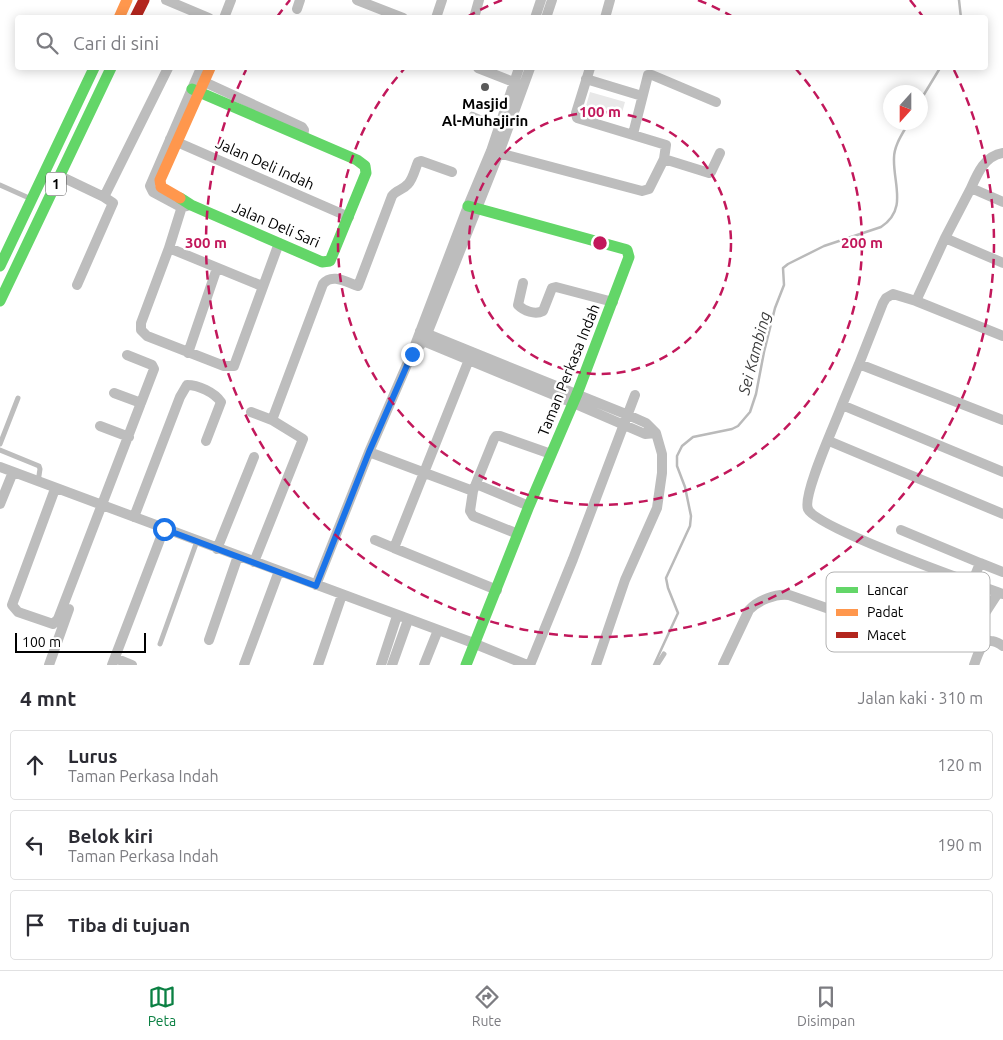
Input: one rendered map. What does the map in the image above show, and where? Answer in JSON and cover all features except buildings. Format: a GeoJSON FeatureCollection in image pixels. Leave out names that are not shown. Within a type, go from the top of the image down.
{"type":"FeatureCollection","features":[{"type":"Feature","properties":{"kind":"main road"},"geometry":{"type":"LineString","coordinates":[[120,15],[127,0]]}},
{"type":"Feature","properties":{"kind":"main road"},"geometry":{"type":"LineString","coordinates":[[136,15],[144,0]]}},
{"type":"Feature","properties":{"kind":"main road","name":"1"},"geometry":{"type":"LineString","coordinates":[[2,258],[93,70]]}},
{"type":"Feature","properties":{"kind":"main road","name":"1"},"geometry":{"type":"LineString","coordinates":[[0,301],[110,70]]}},
{"type":"Feature","properties":{"kind":"main road"},"geometry":{"type":"LineString","coordinates":[[174,140],[198,85],[209,70]]}},
{"type":"Feature","properties":{"kind":"main road","name":"Jalan Deli Sari"},"geometry":{"type":"LineString","coordinates":[[174,140],[160,184],[163,189],[185,204],[322,262],[328,262],[332,257],[366,176],[367,169],[365,166],[198,85]]}},
{"type":"Feature","properties":{"kind":"main road","name":"Taman Perkasa Indah"},"geometry":{"type":"LineString","coordinates":[[466,665],[529,506],[575,399],[629,260],[627,250],[472,208]]}},
{"type":"Feature","properties":{"kind":"main road"},"geometry":{"type":"LineString","coordinates":[[2,258],[22,256]]}},
{"type":"Feature","properties":{"kind":"street"},"geometry":{"type":"LineString","coordinates":[[166,0],[194,15]]}},
{"type":"Feature","properties":{"kind":"street"},"geometry":{"type":"LineString","coordinates":[[225,15],[231,0]]}},
{"type":"Feature","properties":{"kind":"street"},"geometry":{"type":"LineString","coordinates":[[232,15],[238,0]]}},
{"type":"Feature","properties":{"kind":"street"},"geometry":{"type":"LineString","coordinates":[[356,0],[381,4],[398,15]]}},
{"type":"Feature","properties":{"kind":"street"},"geometry":{"type":"LineString","coordinates":[[437,15],[442,0]]}},
{"type":"Feature","properties":{"kind":"street"},"geometry":{"type":"LineString","coordinates":[[475,15],[479,0]]}},
{"type":"Feature","properties":{"kind":"street"},"geometry":{"type":"LineString","coordinates":[[536,15],[540,0]]}},
{"type":"Feature","properties":{"kind":"street"},"geometry":{"type":"LineString","coordinates":[[547,15],[552,0]]}},
{"type":"Feature","properties":{"kind":"street"},"geometry":{"type":"LineString","coordinates":[[605,15],[610,0]]}},
{"type":"Feature","properties":{"kind":"street"},"geometry":{"type":"LineString","coordinates":[[104,197],[167,70]]}},
{"type":"Feature","properties":{"kind":"street"},"geometry":{"type":"LineString","coordinates":[[198,85],[202,70]]}},
{"type":"Feature","properties":{"kind":"street"},"geometry":{"type":"LineString","coordinates":[[483,70],[519,84]]}},
{"type":"Feature","properties":{"kind":"street"},"geometry":{"type":"LineString","coordinates":[[316,586],[369,452],[412,354],[422,336],[495,152],[519,84],[519,70]]}},
{"type":"Feature","properties":{"kind":"street"},"geometry":{"type":"LineString","coordinates":[[495,152],[500,126],[519,84],[529,70]]}},
{"type":"Feature","properties":{"kind":"street"},"geometry":{"type":"LineString","coordinates":[[495,152],[644,192],[649,189],[664,159],[666,145],[578,118],[576,113],[589,70]]}},
{"type":"Feature","properties":{"kind":"street"},"geometry":{"type":"LineString","coordinates":[[633,134],[646,78],[652,75],[716,102]]}},
{"type":"Feature","properties":{"kind":"street"},"geometry":{"type":"LineString","coordinates":[[586,79],[642,96]]}},
{"type":"Feature","properties":{"kind":"street","name":"Jalan Deli Indah"},"geometry":{"type":"LineString","coordinates":[[174,140],[348,217]]}},
{"type":"Feature","properties":{"kind":"street"},"geometry":{"type":"LineString","coordinates":[[664,159],[709,173],[712,172],[720,153]]}},
{"type":"Feature","properties":{"kind":"street"},"geometry":{"type":"LineString","coordinates":[[916,301],[945,238],[986,161],[993,156],[1003,153]]}},
{"type":"Feature","properties":{"kind":"street"},"geometry":{"type":"LineString","coordinates":[[272,420],[323,284],[327,279],[333,278],[358,286],[392,196],[410,182],[418,162],[421,161],[452,172]]}},
{"type":"Feature","properties":{"kind":"street"},"geometry":{"type":"LineString","coordinates":[[60,176],[113,203],[77,285]]}},
{"type":"Feature","properties":{"kind":"street"},"geometry":{"type":"LineString","coordinates":[[971,188],[1003,202]]}},
{"type":"Feature","properties":{"kind":"street"},"geometry":{"type":"LineString","coordinates":[[185,204],[141,323],[141,330],[147,336],[224,366],[234,366],[279,243]]}},
{"type":"Feature","properties":{"kind":"street"},"geometry":{"type":"LineString","coordinates":[[945,238],[1003,262]]}},
{"type":"Feature","properties":{"kind":"street"},"geometry":{"type":"LineString","coordinates":[[169,248],[262,286]]}},
{"type":"Feature","properties":{"kind":"street"},"geometry":{"type":"LineString","coordinates":[[188,353],[217,268]]}},
{"type":"Feature","properties":{"kind":"street"},"geometry":{"type":"LineString","coordinates":[[523,283],[518,305],[530,312],[538,313],[543,311],[552,288],[556,287],[613,302]]}},
{"type":"Feature","properties":{"kind":"street"},"geometry":{"type":"LineString","coordinates":[[939,572],[847,533],[814,516],[808,509],[807,500],[811,484],[886,298],[890,295],[897,295],[916,301],[1003,336]]}},
{"type":"Feature","properties":{"kind":"street"},"geometry":{"type":"LineString","coordinates":[[422,336],[604,411],[624,425],[645,434],[656,433]]}},
{"type":"Feature","properties":{"kind":"street"},"geometry":{"type":"LineString","coordinates":[[56,489],[12,605],[18,612],[53,624],[56,623],[103,506],[154,368],[152,365],[127,355]]}},
{"type":"Feature","properties":{"kind":"street"},"geometry":{"type":"LineString","coordinates":[[394,548],[470,356]]}},
{"type":"Feature","properties":{"kind":"street"},"geometry":{"type":"LineString","coordinates":[[859,364],[1002,418]]}},
{"type":"Feature","properties":{"kind":"street"},"geometry":{"type":"LineString","coordinates":[[134,517],[180,397],[187,385],[210,392],[221,402],[206,441]]}},
{"type":"Feature","properties":{"kind":"street"},"geometry":{"type":"LineString","coordinates":[[114,393],[141,403]]}},
{"type":"Feature","properties":{"kind":"street"},"geometry":{"type":"LineString","coordinates":[[0,467],[529,665],[573,559],[635,394]]}},
{"type":"Feature","properties":{"kind":"street"},"geometry":{"type":"LineString","coordinates":[[842,405],[1003,472]]}},
{"type":"Feature","properties":{"kind":"street"},"geometry":{"type":"LineString","coordinates":[[596,665],[625,580],[656,508],[662,473],[662,454],[656,433],[646,423],[628,415],[604,411]]}},
{"type":"Feature","properties":{"kind":"street"},"geometry":{"type":"LineString","coordinates":[[251,412],[272,420],[303,439],[254,562]]}},
{"type":"Feature","properties":{"kind":"street"},"geometry":{"type":"LineString","coordinates":[[100,426],[129,438]]}},
{"type":"Feature","properties":{"kind":"street"},"geometry":{"type":"LineString","coordinates":[[518,534],[473,516],[470,511],[474,487],[496,436],[551,454]]}},
{"type":"Feature","properties":{"kind":"street"},"geometry":{"type":"LineString","coordinates":[[829,441],[1003,514]]}},
{"type":"Feature","properties":{"kind":"street"},"geometry":{"type":"LineString","coordinates":[[369,452],[424,474],[474,487],[529,506]]}},
{"type":"Feature","properties":{"kind":"street"},"geometry":{"type":"LineString","coordinates":[[218,549],[254,457]]}},
{"type":"Feature","properties":{"kind":"street"},"geometry":{"type":"LineString","coordinates":[[0,504],[13,472]]}},
{"type":"Feature","properties":{"kind":"street"},"geometry":{"type":"LineString","coordinates":[[49,665],[103,506]]}},
{"type":"Feature","properties":{"kind":"street"},"geometry":{"type":"LineString","coordinates":[[132,665],[113,662],[164,529]]}},
{"type":"Feature","properties":{"kind":"street"},"geometry":{"type":"LineString","coordinates":[[901,530],[1003,572]]}},
{"type":"Feature","properties":{"kind":"street"},"geometry":{"type":"LineString","coordinates":[[375,540],[497,590]]}},
{"type":"Feature","properties":{"kind":"street"},"geometry":{"type":"LineString","coordinates":[[209,640],[238,556]]}},
{"type":"Feature","properties":{"kind":"street"},"geometry":{"type":"LineString","coordinates":[[976,572],[980,563]]}},
{"type":"Feature","properties":{"kind":"street"},"geometry":{"type":"LineString","coordinates":[[244,665],[278,571]]}},
{"type":"Feature","properties":{"kind":"street"},"geometry":{"type":"LineString","coordinates":[[990,609],[1001,594]]}},
{"type":"Feature","properties":{"kind":"street"},"geometry":{"type":"LineString","coordinates":[[318,665],[342,595]]}},
{"type":"Feature","properties":{"kind":"street"},"geometry":{"type":"LineString","coordinates":[[723,665],[749,610],[756,604],[776,595],[788,595],[826,608]]}},
{"type":"Feature","properties":{"kind":"street"},"geometry":{"type":"LineString","coordinates":[[381,665],[397,616]]}},
{"type":"Feature","properties":{"kind":"street"},"geometry":{"type":"LineString","coordinates":[[392,665],[408,620]]}},
{"type":"Feature","properties":{"kind":"street"},"geometry":{"type":"LineString","coordinates":[[424,665],[438,630]]}},
{"type":"Feature","properties":{"kind":"street"},"geometry":{"type":"LineString","coordinates":[[990,641],[1003,646]]}},
{"type":"Feature","properties":{"kind":"street"},"geometry":{"type":"LineString","coordinates":[[974,665],[980,652]]}},
{"type":"Feature","properties":{"kind":"lane"},"geometry":{"type":"LineString","coordinates":[[472,114],[500,126]]}},
{"type":"Feature","properties":{"kind":"lane"},"geometry":{"type":"LineString","coordinates":[[0,185],[31,199]]}},
{"type":"Feature","properties":{"kind":"lane"},"geometry":{"type":"LineString","coordinates":[[0,444],[18,398]]}},
{"type":"Feature","properties":{"kind":"lane"},"geometry":{"type":"LineString","coordinates":[[0,450],[39,466],[38,482]]}},
{"type":"Feature","properties":{"kind":"lane"},"geometry":{"type":"LineString","coordinates":[[160,644],[197,541]]}},
{"type":"Feature","properties":{"kind":"lane"},"geometry":{"type":"LineString","coordinates":[[656,665],[664,654]]}},
{"type":"Feature","properties":{"kind":"shaded area"},"geometry":{"type":"Polygon","coordinates":[[[590,92],[625,102],[621,116],[586,106],[590,92]]]}},
{"type":"Feature","properties":{"kind":"waterway","name":"Sei Kambing"},"geometry":{"type":"LineString","coordinates":[[959,0],[961,15]]}},
{"type":"Feature","properties":{"kind":"waterway","name":"Sei Kambing"},"geometry":{"type":"LineString","coordinates":[[928,88],[939,70]]}},
{"type":"Feature","properties":{"kind":"waterway","name":"Sei Kambing"},"geometry":{"type":"LineString","coordinates":[[654,665],[678,613],[666,578],[690,526],[691,516],[685,487],[677,466],[677,456],[682,446],[693,437],[732,429],[738,426],[750,412],[756,394],[775,308],[784,285],[783,268],[824,246],[881,227],[889,220],[897,204],[894,153],[904,130]]}},
{"type":"Feature","properties":{"kind":"traffic: fast"},"geometry":{"type":"LineString","coordinates":[[0,266],[93,70]]}},
{"type":"Feature","properties":{"kind":"traffic: fast"},"geometry":{"type":"LineString","coordinates":[[0,301],[110,70]]}},
{"type":"Feature","properties":{"kind":"traffic: fast"},"geometry":{"type":"LineString","coordinates":[[180,198],[191,205],[322,262],[330,261],[366,173],[365,166],[357,160],[192,89]]}},
{"type":"Feature","properties":{"kind":"traffic: fast"},"geometry":{"type":"LineString","coordinates":[[466,665],[529,506],[577,394],[629,257],[627,250],[624,249],[468,206]]}},
{"type":"Feature","properties":{"kind":"traffic: slow"},"geometry":{"type":"LineString","coordinates":[[120,15],[127,0]]}},
{"type":"Feature","properties":{"kind":"traffic: slow"},"geometry":{"type":"LineString","coordinates":[[180,198],[161,187],[160,180],[209,70]]}},
{"type":"Feature","properties":{"kind":"traffic: jam"},"geometry":{"type":"LineString","coordinates":[[136,15],[144,0]]}},
{"type":"Feature","properties":{"kind":"place","name":"Masjid Al-Muhajirin"},"geometry":{"type":"Point","coordinates":[485,87]}},
{"type":"Feature","properties":{"kind":"route"},"geometry":{"type":"LineString","coordinates":[[164,529],[316,586],[369,452],[412,354]]}}]}
